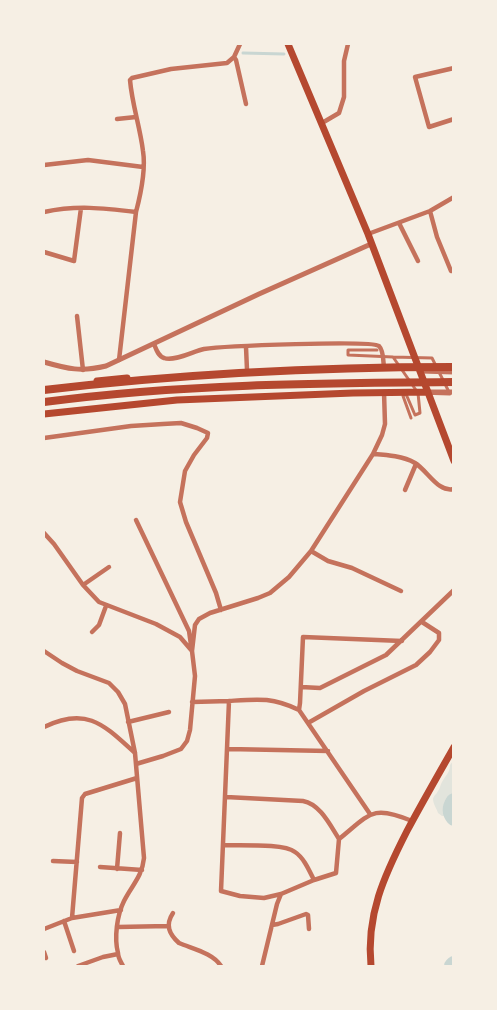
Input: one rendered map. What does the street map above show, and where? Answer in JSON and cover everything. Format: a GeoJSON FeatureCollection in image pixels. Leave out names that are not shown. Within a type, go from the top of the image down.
{"type":"FeatureCollection","features":[{"type":"Feature","properties":{"kind":"highway"},"geometry":{"type":"LineString","coordinates":[[44,388],[247,372],[377,367],[453,367]]}},
{"type":"Feature","properties":{"kind":"highway"},"geometry":{"type":"LineString","coordinates":[[44,402],[228,386],[453,382]]}},
{"type":"Feature","properties":{"kind":"main road"},"geometry":{"type":"LineString","coordinates":[[288,44],[368,234],[453,461]]}},
{"type":"Feature","properties":{"kind":"main road"},"geometry":{"type":"LineString","coordinates":[[44,388],[113,379],[247,370],[420,371]]}},
{"type":"Feature","properties":{"kind":"main road"},"geometry":{"type":"LineString","coordinates":[[44,414],[177,400],[428,392]]}},
{"type":"Feature","properties":{"kind":"main road"},"geometry":{"type":"LineString","coordinates":[[371,966],[370,940],[379,892],[391,862],[412,821],[451,756],[453,747]]}},
{"type":"Feature","properties":{"kind":"street"},"geometry":{"type":"LineString","coordinates":[[119,360],[143,167],[143,152],[130,80],[171,69],[227,63],[234,57],[240,44]]}},
{"type":"Feature","properties":{"kind":"street"},"geometry":{"type":"LineString","coordinates":[[322,123],[339,113],[344,97],[344,61],[348,44]]}},
{"type":"Feature","properties":{"kind":"street"},"geometry":{"type":"LineString","coordinates":[[234,57],[246,104]]}},
{"type":"Feature","properties":{"kind":"street"},"geometry":{"type":"LineString","coordinates":[[453,68],[415,77],[429,127],[453,119]]}},
{"type":"Feature","properties":{"kind":"street"},"geometry":{"type":"LineString","coordinates":[[117,119],[136,117]]}},
{"type":"Feature","properties":{"kind":"street"},"geometry":{"type":"LineString","coordinates":[[44,165],[88,160],[143,167]]}},
{"type":"Feature","properties":{"kind":"street"},"geometry":{"type":"LineString","coordinates":[[368,234],[429,211],[453,197]]}},
{"type":"Feature","properties":{"kind":"street"},"geometry":{"type":"LineString","coordinates":[[44,212],[63,208],[93,207],[136,212]]}},
{"type":"Feature","properties":{"kind":"street"},"geometry":{"type":"LineString","coordinates":[[44,252],[74,261],[81,208]]}},
{"type":"Feature","properties":{"kind":"street"},"geometry":{"type":"LineString","coordinates":[[429,211],[436,237],[451,272],[453,270]]}},
{"type":"Feature","properties":{"kind":"street"},"geometry":{"type":"LineString","coordinates":[[399,223],[418,261]]}},
{"type":"Feature","properties":{"kind":"street"},"geometry":{"type":"LineString","coordinates":[[44,362],[68,369],[83,370],[94,369],[119,360],[258,294],[371,244]]}},
{"type":"Feature","properties":{"kind":"street"},"geometry":{"type":"LineString","coordinates":[[77,316],[83,370]]}},
{"type":"Feature","properties":{"kind":"street"},"geometry":{"type":"LineString","coordinates":[[154,344],[162,358],[170,359],[204,349],[342,343],[376,344],[381,347],[384,371]]}},
{"type":"Feature","properties":{"kind":"street"},"geometry":{"type":"LineString","coordinates":[[246,347],[247,370]]}},
{"type":"Feature","properties":{"kind":"street"},"geometry":{"type":"LineString","coordinates":[[377,350],[348,350],[348,355],[432,358],[452,394]]}},
{"type":"Feature","properties":{"kind":"street"},"geometry":{"type":"LineString","coordinates":[[393,357],[418,393],[420,413],[415,415],[406,394],[403,396],[411,418]]}},
{"type":"Feature","properties":{"kind":"street"},"geometry":{"type":"LineString","coordinates":[[420,371],[453,372]]}},
{"type":"Feature","properties":{"kind":"street"},"geometry":{"type":"LineString","coordinates":[[192,651],[195,625],[200,619],[210,613],[270,592],[289,576],[310,551],[373,454],[382,435],[385,424],[384,392]]}},
{"type":"Feature","properties":{"kind":"street"},"geometry":{"type":"LineString","coordinates":[[428,392],[452,394]]}},
{"type":"Feature","properties":{"kind":"street"},"geometry":{"type":"LineString","coordinates":[[418,393],[452,394]]}},
{"type":"Feature","properties":{"kind":"street"},"geometry":{"type":"LineString","coordinates":[[44,438],[131,426],[181,423],[208,433],[185,471],[180,502],[221,610]]}},
{"type":"Feature","properties":{"kind":"street"},"geometry":{"type":"LineString","coordinates":[[373,454],[399,457],[416,464],[443,489],[450,491],[453,489]]}},
{"type":"Feature","properties":{"kind":"street"},"geometry":{"type":"LineString","coordinates":[[405,490],[416,464]]}},
{"type":"Feature","properties":{"kind":"street"},"geometry":{"type":"LineString","coordinates":[[136,520],[189,632],[195,676],[187,741],[181,749],[136,764]]}},
{"type":"Feature","properties":{"kind":"street"},"geometry":{"type":"LineString","coordinates":[[44,533],[83,585],[99,602],[156,624],[180,637],[192,651]]}},
{"type":"Feature","properties":{"kind":"street"},"geometry":{"type":"LineString","coordinates":[[310,551],[328,561],[352,568],[401,591]]}},
{"type":"Feature","properties":{"kind":"street"},"geometry":{"type":"LineString","coordinates":[[83,585],[109,567]]}},
{"type":"Feature","properties":{"kind":"street"},"geometry":{"type":"LineString","coordinates":[[301,687],[320,688],[386,655],[453,590]]}},
{"type":"Feature","properties":{"kind":"street"},"geometry":{"type":"LineString","coordinates":[[92,632],[99,625],[106,606]]}},
{"type":"Feature","properties":{"kind":"street"},"geometry":{"type":"LineString","coordinates":[[308,723],[364,691],[417,665],[440,637],[439,633],[422,622]]}},
{"type":"Feature","properties":{"kind":"street"},"geometry":{"type":"LineString","coordinates":[[298,710],[303,637],[402,641]]}},
{"type":"Feature","properties":{"kind":"street"},"geometry":{"type":"LineString","coordinates":[[44,651],[77,671],[109,683],[118,692],[125,705],[135,753],[144,858],[142,873],[121,910],[118,927],[118,954],[123,966]]}},
{"type":"Feature","properties":{"kind":"street"},"geometry":{"type":"LineString","coordinates":[[192,702],[261,698],[285,703],[298,710],[370,814]]}},
{"type":"Feature","properties":{"kind":"street"},"geometry":{"type":"LineString","coordinates":[[226,797],[310,802],[339,839],[336,873],[264,898],[221,891],[230,701]]}},
{"type":"Feature","properties":{"kind":"street"},"geometry":{"type":"LineString","coordinates":[[128,722],[169,712]]}},
{"type":"Feature","properties":{"kind":"street"},"geometry":{"type":"LineString","coordinates":[[44,727],[59,720],[87,718],[100,724],[135,753]]}},
{"type":"Feature","properties":{"kind":"street"},"geometry":{"type":"LineString","coordinates":[[228,748],[328,751]]}},
{"type":"Feature","properties":{"kind":"street"},"geometry":{"type":"LineString","coordinates":[[72,918],[82,798],[84,795],[137,778]]}},
{"type":"Feature","properties":{"kind":"street"},"geometry":{"type":"LineString","coordinates":[[339,839],[370,814],[392,813],[412,821]]}},
{"type":"Feature","properties":{"kind":"street"},"geometry":{"type":"LineString","coordinates":[[117,868],[120,833]]}},
{"type":"Feature","properties":{"kind":"street"},"geometry":{"type":"LineString","coordinates":[[223,845],[288,848],[300,856],[314,880]]}},
{"type":"Feature","properties":{"kind":"street"},"geometry":{"type":"LineString","coordinates":[[53,861],[77,862]]}},
{"type":"Feature","properties":{"kind":"street"},"geometry":{"type":"LineString","coordinates":[[100,867],[142,870]]}},
{"type":"Feature","properties":{"kind":"street"},"geometry":{"type":"LineString","coordinates":[[262,966],[281,894]]}},
{"type":"Feature","properties":{"kind":"street"},"geometry":{"type":"LineString","coordinates":[[44,929],[72,918],[121,910]]}},
{"type":"Feature","properties":{"kind":"street"},"geometry":{"type":"LineString","coordinates":[[173,913],[168,926],[175,940],[179,944],[210,956],[221,966]]}},
{"type":"Feature","properties":{"kind":"street"},"geometry":{"type":"LineString","coordinates":[[272,925],[306,914],[309,929]]}},
{"type":"Feature","properties":{"kind":"street"},"geometry":{"type":"LineString","coordinates":[[64,921],[74,951]]}},
{"type":"Feature","properties":{"kind":"street"},"geometry":{"type":"LineString","coordinates":[[118,927],[168,926]]}},
{"type":"Feature","properties":{"kind":"street"},"geometry":{"type":"LineString","coordinates":[[78,966],[118,954]]}},
{"type":"Feature","properties":{"kind":"shaded area"},"geometry":{"type":"Polygon","coordinates":[[[453,761],[453,794],[447,809],[449,813],[447,816],[442,816],[438,813],[433,799],[453,761]]]}},
{"type":"Feature","properties":{"kind":"waterway"},"geometry":{"type":"LineString","coordinates":[[243,53],[284,54]]}},
{"type":"Feature","properties":{"kind":"waterway"},"geometry":{"type":"LineString","coordinates":[[454,801],[451,810],[454,818]]}}]}
